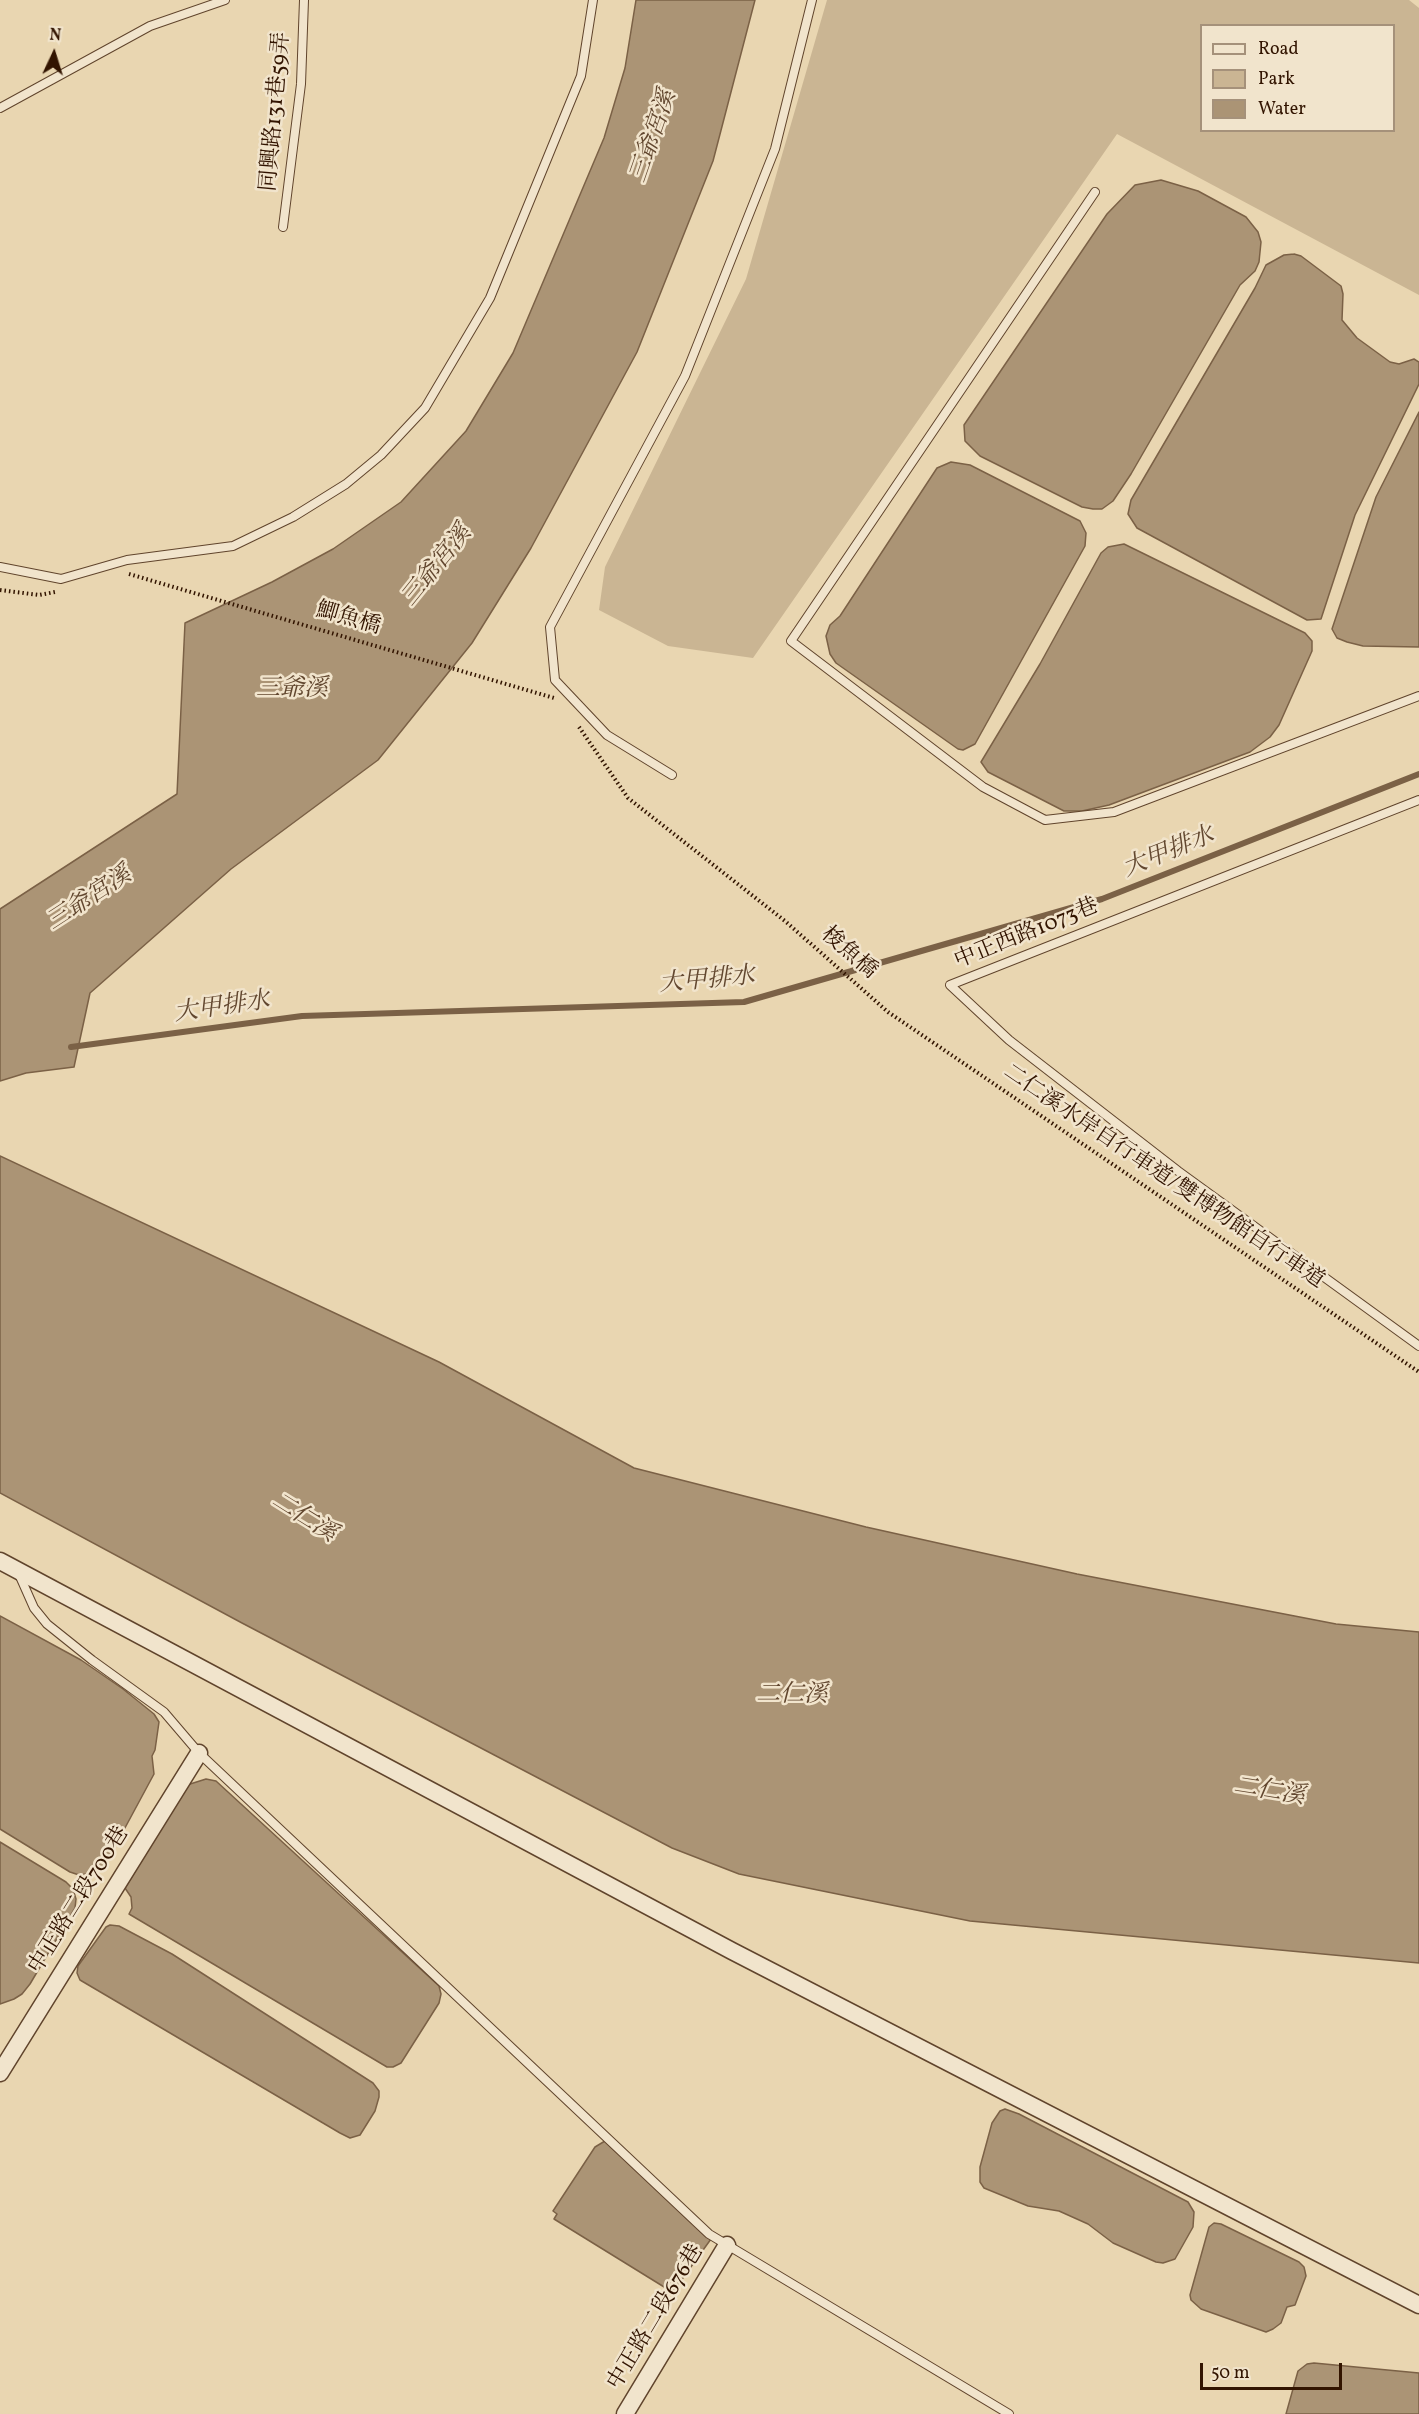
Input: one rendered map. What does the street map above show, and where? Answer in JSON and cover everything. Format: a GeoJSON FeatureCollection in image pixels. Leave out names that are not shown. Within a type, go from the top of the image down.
{"type":"FeatureCollection","features":[{"type":"Feature","properties":{"kind":"street"},"geometry":{"type":"LineString","coordinates":[[0,1561],[732,1951],[1419,2305]]}},
{"type":"Feature","properties":{"kind":"street","name":"中正路二段700巷"},"geometry":{"type":"LineString","coordinates":[[0,2073],[199,1753]]}},
{"type":"Feature","properties":{"kind":"street","name":"中正路二段676巷"},"geometry":{"type":"LineString","coordinates":[[625,2414],[727,2245]]}},
{"type":"Feature","properties":{"kind":"lane"},"geometry":{"type":"LineString","coordinates":[[0,108],[150,26],[225,0]]}},
{"type":"Feature","properties":{"kind":"lane","name":"同興路131巷59弄"},"geometry":{"type":"LineString","coordinates":[[283,227],[301,84],[304,0]]}},
{"type":"Feature","properties":{"kind":"lane"},"geometry":{"type":"LineString","coordinates":[[0,567],[61,579],[128,560],[233,546],[293,517],[346,484],[381,455],[425,408],[490,298],[581,76],[593,0]]}},
{"type":"Feature","properties":{"kind":"lane"},"geometry":{"type":"LineString","coordinates":[[672,775],[607,735],[555,680],[550,627],[685,376],[775,149],[812,0]]}},
{"type":"Feature","properties":{"kind":"lane"},"geometry":{"type":"LineString","coordinates":[[1095,192],[791,641],[983,787],[1045,820],[1114,812],[1419,696]]}},
{"type":"Feature","properties":{"kind":"lane","name":"中正西路1073巷"},"geometry":{"type":"LineString","coordinates":[[1419,800],[950,986],[1009,1040],[1168,1164],[1419,1346]]}},
{"type":"Feature","properties":{"kind":"lane"},"geometry":{"type":"LineString","coordinates":[[17,1570],[34,1608],[47,1624],[164,1712],[199,1753],[709,2234],[1009,2414]]}},
{"type":"Feature","properties":{"kind":"path","name":"鯽魚橋"},"geometry":{"type":"LineString","coordinates":[[141,576],[561,700]]}},
{"type":"Feature","properties":{"kind":"path"},"geometry":{"type":"LineString","coordinates":[[0,590],[39,595],[59,592]]}},
{"type":"Feature","properties":{"kind":"path","name":"梭魚橋"},"geometry":{"type":"LineString","coordinates":[[574,720],[628,798],[785,921],[888,1012]]}},
{"type":"Feature","properties":{"kind":"path","name":"二仁溪水岸自行車道/雙博物館自行車道"},"geometry":{"type":"LineString","coordinates":[[888,1012],[1419,1372]]}},
{"type":"Feature","properties":{"kind":"green space"},"geometry":{"type":"Polygon","coordinates":[[[827,0],[1409,0],[1419,8],[1419,295],[1117,134],[753,658],[668,646],[599,610],[605,567],[746,279],[827,0]]]}},
{"type":"Feature","properties":{"kind":"water","name":"三爺溪"},"geometry":{"type":"Polygon","coordinates":[[[636,0],[755,0],[713,161],[637,352],[531,548],[472,643],[378,760],[231,869],[90,993],[74,1067],[26,1073],[0,1081],[0,909],[177,794],[185,623],[272,582],[333,549],[401,502],[466,431],[513,353],[604,138],[625,68],[636,0]]]}},
{"type":"Feature","properties":{"kind":"water"},"geometry":{"type":"Polygon","coordinates":[[[1161,180],[1198,191],[1246,217],[1258,232],[1261,242],[1259,262],[1255,271],[1240,285],[1131,474],[1113,501],[1102,509],[1082,507],[980,456],[965,441],[964,425],[1107,214],[1135,185],[1161,180]]]}},
{"type":"Feature","properties":{"kind":"water"},"geometry":{"type":"Polygon","coordinates":[[[1284,255],[1301,256],[1341,286],[1342,320],[1357,338],[1390,362],[1399,364],[1414,359],[1419,362],[1419,384],[1355,515],[1321,619],[1307,620],[1137,528],[1128,514],[1131,500],[1255,288],[1266,265],[1284,255]]]}},
{"type":"Feature","properties":{"kind":"water"},"geometry":{"type":"Polygon","coordinates":[[[1419,412],[1419,647],[1363,646],[1347,642],[1337,638],[1332,629],[1376,497],[1419,412]]]}},
{"type":"Feature","properties":{"kind":"water"},"geometry":{"type":"Polygon","coordinates":[[[951,462],[970,465],[1080,521],[1086,533],[1085,546],[975,744],[963,750],[958,749],[836,663],[830,654],[826,636],[830,625],[840,616],[937,468],[951,462]]]}},
{"type":"Feature","properties":{"kind":"water"},"geometry":{"type":"Polygon","coordinates":[[[1124,544],[1305,633],[1312,641],[1312,651],[1279,725],[1270,737],[1250,752],[1109,805],[1082,811],[1064,811],[988,772],[981,762],[1040,664],[1101,553],[1108,547],[1124,544]]]}},
{"type":"Feature","properties":{"kind":"water","name":"二仁溪"},"geometry":{"type":"Polygon","coordinates":[[[0,1156],[439,1362],[634,1468],[866,1527],[1077,1574],[1336,1624],[1419,1632],[1419,1963],[970,1921],[739,1874],[672,1848],[242,1623],[0,1493],[0,1156]]]}},
{"type":"Feature","properties":{"kind":"water"},"geometry":{"type":"Polygon","coordinates":[[[0,1616],[81,1660],[123,1689],[154,1714],[159,1722],[152,1756],[154,1774],[105,1865],[94,1873],[79,1875],[70,1872],[0,1829],[0,1616]]]}},
{"type":"Feature","properties":{"kind":"water"},"geometry":{"type":"Polygon","coordinates":[[[206,1779],[216,1781],[439,1986],[441,1994],[439,2003],[401,2063],[387,2067],[129,1914],[132,1908],[131,1897],[125,1888],[187,1785],[206,1779]]]}},
{"type":"Feature","properties":{"kind":"water"},"geometry":{"type":"Polygon","coordinates":[[[0,1842],[66,1882],[73,1889],[76,1899],[75,1908],[30,1984],[22,1994],[0,2004],[0,1842]]]}},
{"type":"Feature","properties":{"kind":"water"},"geometry":{"type":"Polygon","coordinates":[[[119,1926],[172,1954],[373,2083],[379,2091],[379,2097],[375,2111],[360,2135],[350,2138],[340,2133],[80,1980],[77,1973],[78,1966],[106,1927],[119,1926]]]}},
{"type":"Feature","properties":{"kind":"water"},"geometry":{"type":"Polygon","coordinates":[[[1005,2109],[1019,2114],[1188,2202],[1194,2212],[1193,2227],[1175,2259],[1163,2263],[1156,2262],[1113,2243],[1088,2224],[1059,2211],[1028,2206],[984,2188],[980,2182],[980,2167],[992,2123],[1000,2111],[1005,2109]]]}},
{"type":"Feature","properties":{"kind":"water"},"geometry":{"type":"Polygon","coordinates":[[[610,2138],[711,2239],[675,2289],[669,2290],[554,2219],[557,2214],[553,2211],[595,2147],[610,2138]]]}},
{"type":"Feature","properties":{"kind":"water"},"geometry":{"type":"Polygon","coordinates":[[[1214,2223],[1221,2224],[1299,2262],[1304,2267],[1306,2276],[1295,2305],[1287,2307],[1281,2323],[1273,2329],[1266,2332],[1201,2309],[1191,2300],[1190,2295],[1209,2227],[1214,2223]]]}},
{"type":"Feature","properties":{"kind":"water"},"geometry":{"type":"Polygon","coordinates":[[[1307,2364],[1419,2373],[1419,2414],[1286,2414],[1298,2371],[1307,2364]]]}},
{"type":"Feature","properties":{"kind":"waterway","name":"大甲排水"},"geometry":{"type":"LineString","coordinates":[[71,1047],[302,1016],[744,1002],[1102,899],[1419,774]]}},
{"type":"Feature","properties":{"kind":"water label","name":"三爺宮溪"},"geometry":{"type":"Point","coordinates":[655,137]}},
{"type":"Feature","properties":{"kind":"water label","name":"三爺宮溪"},"geometry":{"type":"Point","coordinates":[438,567]}},
{"type":"Feature","properties":{"kind":"water label","name":"三爺宮溪"},"geometry":{"type":"Point","coordinates":[90,900]}}]}
